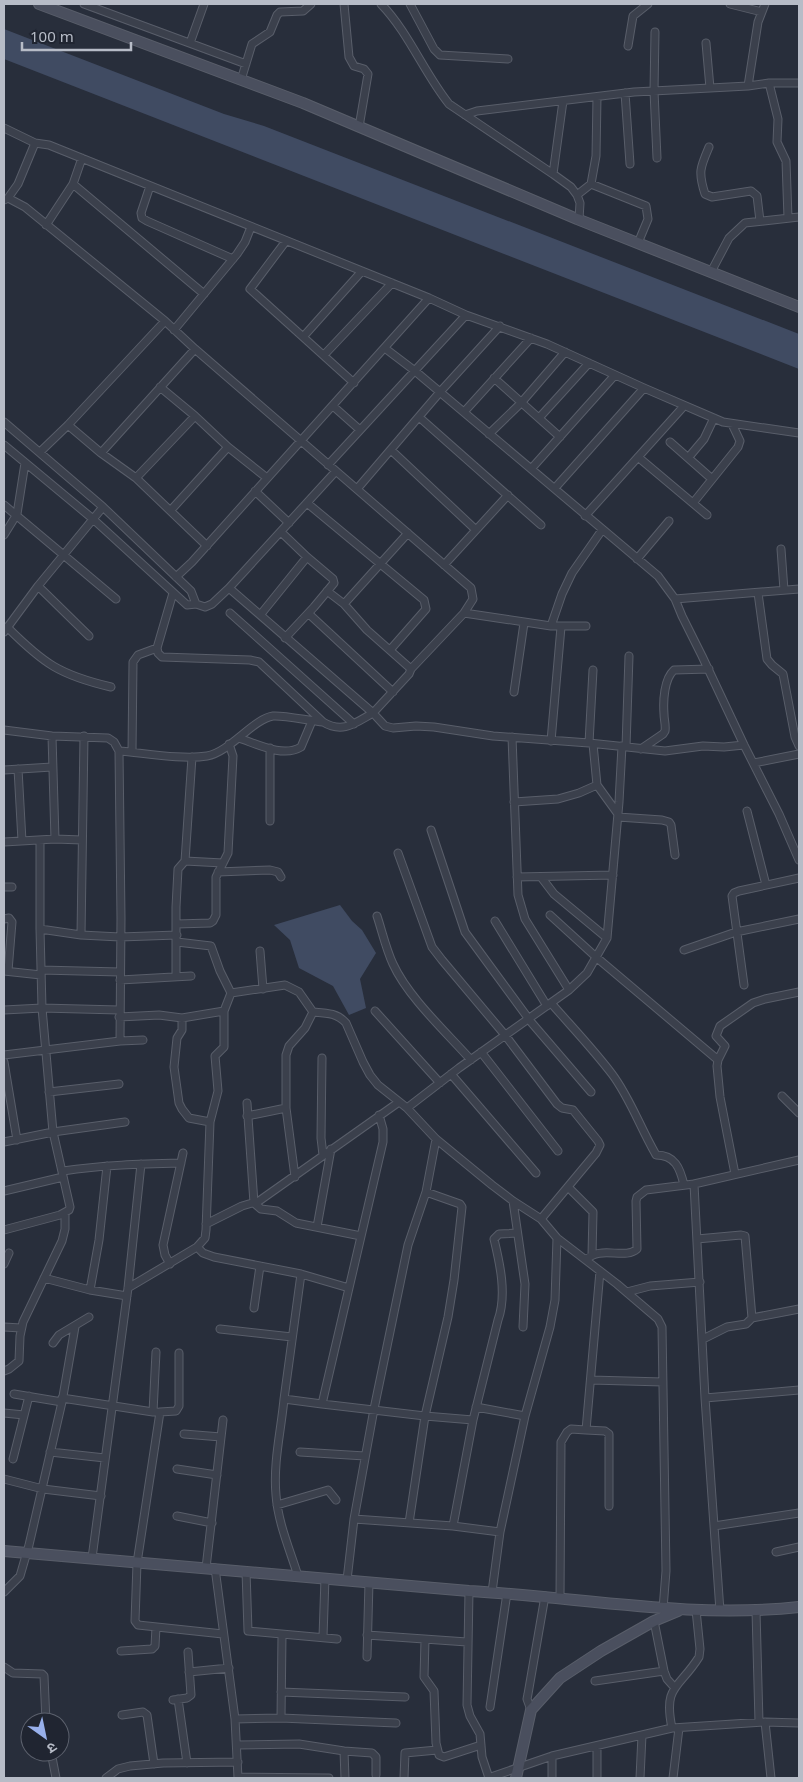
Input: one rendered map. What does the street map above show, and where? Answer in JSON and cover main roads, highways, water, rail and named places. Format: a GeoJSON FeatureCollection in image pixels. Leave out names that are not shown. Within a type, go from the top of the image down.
{"type":"FeatureCollection","features":[{"type":"Feature","properties":{"kind":"water"},"geometry":{"type":"Polygon","coordinates":[[[4,29],[224,114],[264,126],[799,334],[799,369],[4,59],[4,29]]]}},
{"type":"Feature","properties":{"kind":"water"},"geometry":{"type":"Polygon","coordinates":[[[340,905],[352,921],[362,930],[376,953],[360,979],[366,1008],[349,1015],[333,986],[299,968],[290,940],[274,925],[340,905]]]}}]}
